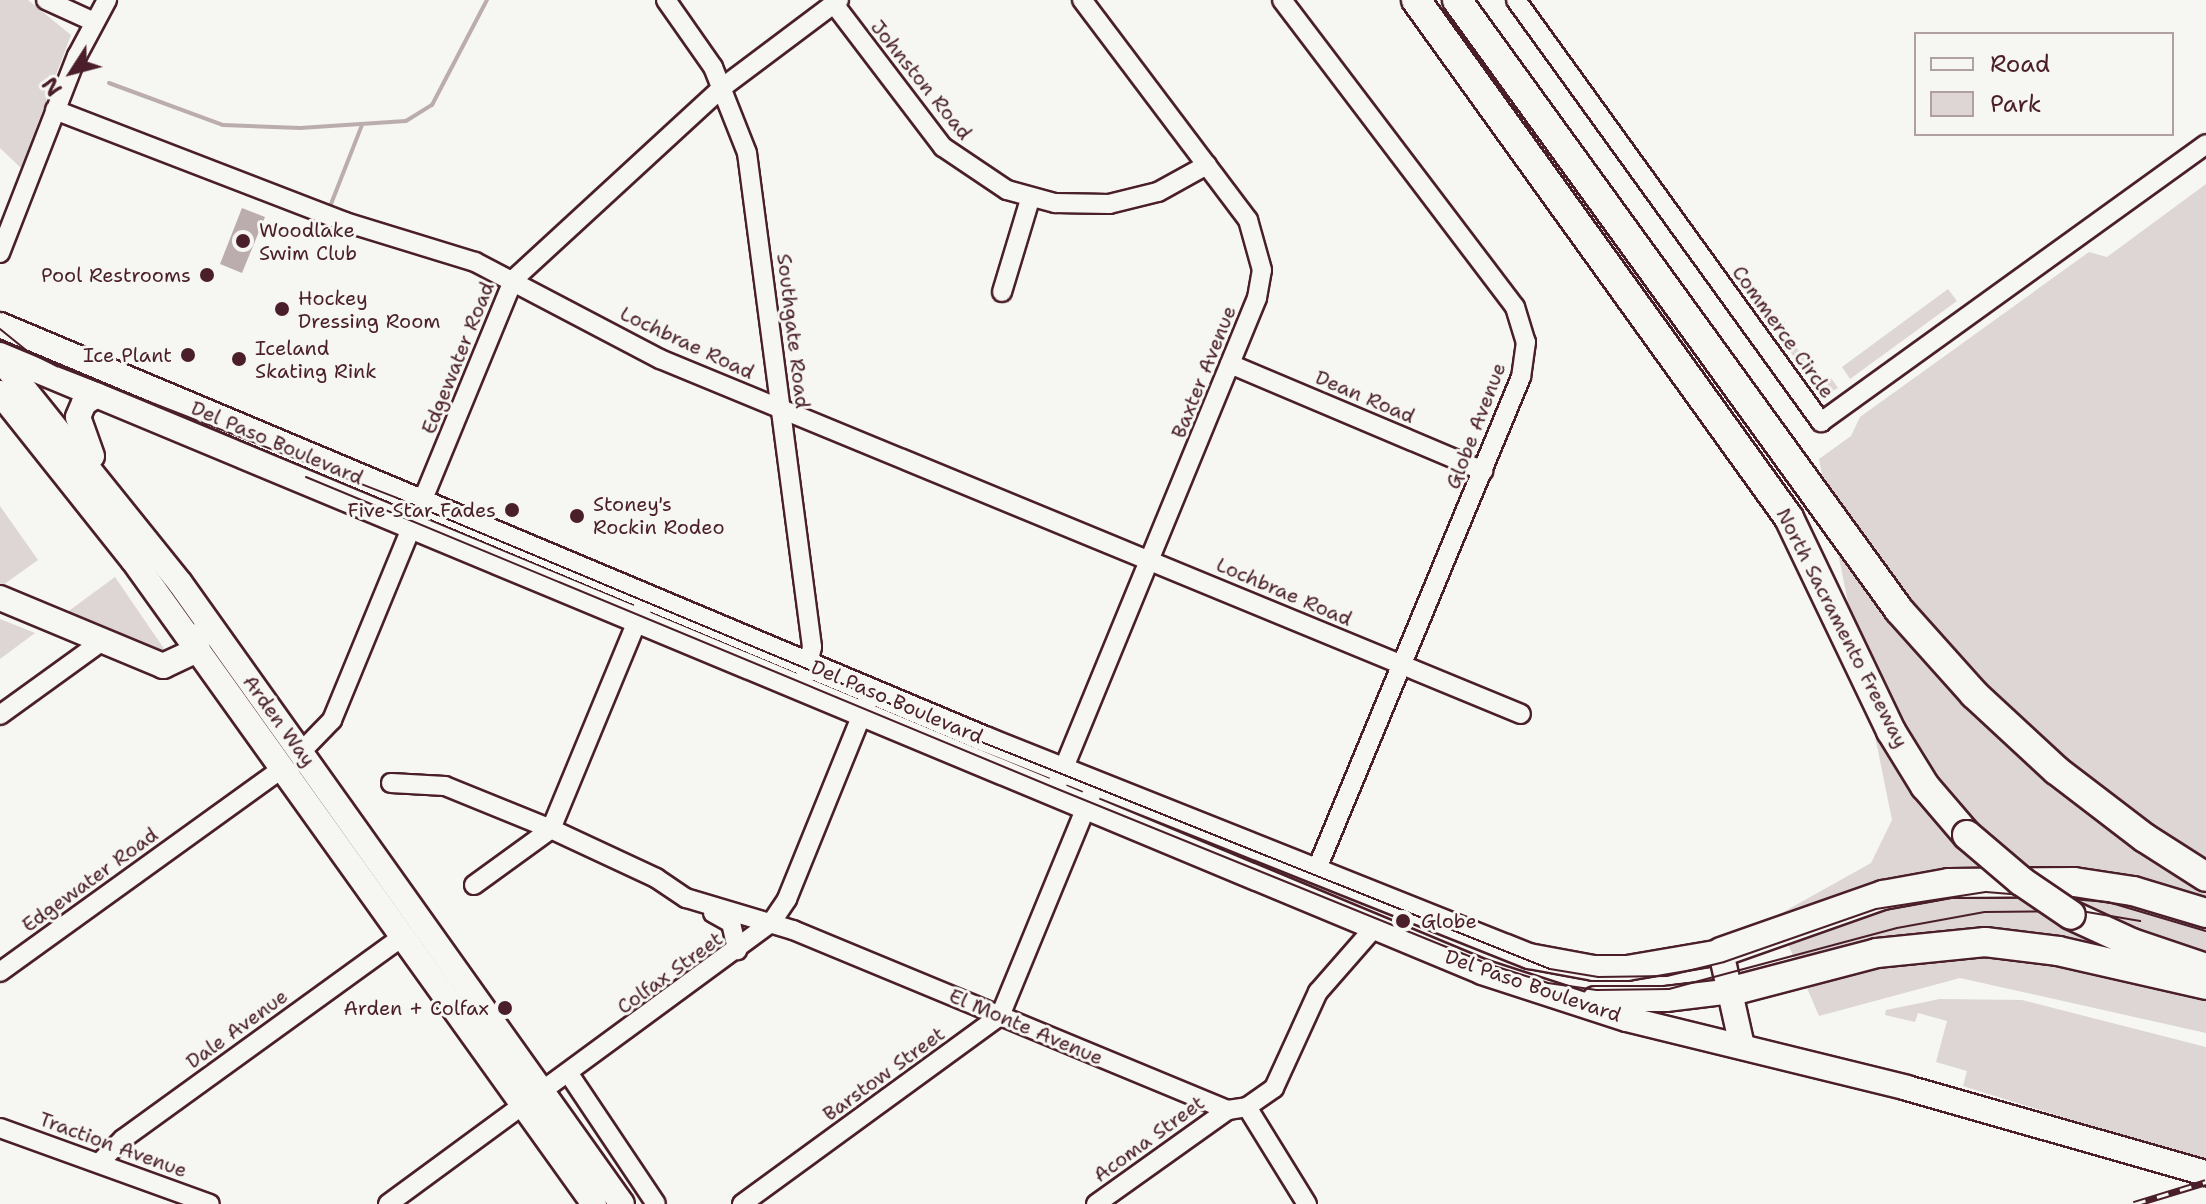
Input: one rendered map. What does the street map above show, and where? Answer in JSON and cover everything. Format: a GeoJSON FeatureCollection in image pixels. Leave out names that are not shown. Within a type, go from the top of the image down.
{"type":"FeatureCollection","features":[{"type":"Feature","properties":{"kind":"highway","name":"North Sacramento Freeway"},"geometry":{"type":"LineString","coordinates":[[1416,0],[1782,507],[1814,564],[1891,731],[1925,786],[1967,835],[2071,915],[2132,943],[2206,968]]}},
{"type":"Feature","properties":{"kind":"highway","name":"North Sacramento Freeway"},"geometry":{"type":"LineString","coordinates":[[1457,0],[1899,610],[1974,694],[2056,770],[2145,838],[2206,877]]}},
{"type":"Feature","properties":{"kind":"highway"},"geometry":{"type":"LineString","coordinates":[[1721,952],[1883,895],[1949,883],[2074,882],[2133,891],[2206,913]]}},
{"type":"Feature","properties":{"kind":"highway"},"geometry":{"type":"LineString","coordinates":[[1732,991],[1877,953],[1985,942],[2058,951],[2206,985]]}},
{"type":"Feature","properties":{"kind":"main road","name":"Del Paso Boulevard"},"geometry":{"type":"LineString","coordinates":[[0,325],[417,515]]}},
{"type":"Feature","properties":{"kind":"main road","name":"Del Paso Boulevard"},"geometry":{"type":"LineString","coordinates":[[0,357],[417,515],[643,608],[1058,781],[1087,806],[1482,972],[1627,1019],[1742,1046],[2206,1173]]}},
{"type":"Feature","properties":{"kind":"main road","name":"Arden Way"},"geometry":{"type":"LineString","coordinates":[[0,357],[157,553],[405,935],[534,1101]]}},
{"type":"Feature","properties":{"kind":"main road","name":"Arden Way"},"geometry":{"type":"LineString","coordinates":[[0,393],[198,650],[292,760],[534,1101]]}},
{"type":"Feature","properties":{"kind":"main road"},"geometry":{"type":"LineString","coordinates":[[97,395],[81,407],[78,423],[109,490]]}},
{"type":"Feature","properties":{"kind":"main road"},"geometry":{"type":"LineString","coordinates":[[0,598],[163,666],[198,650],[193,627],[165,582],[157,553]]}},
{"type":"Feature","properties":{"kind":"main road","name":"Del Paso Boulevard"},"geometry":{"type":"LineString","coordinates":[[1058,781],[1096,781],[1316,871],[1559,963],[1627,968],[1721,952]]}},
{"type":"Feature","properties":{"kind":"main road"},"geometry":{"type":"LineString","coordinates":[[1721,952],[1742,1046]]}},
{"type":"Feature","properties":{"kind":"main road"},"geometry":{"type":"LineString","coordinates":[[1556,995],[1625,1001],[1732,991]]}},
{"type":"Feature","properties":{"kind":"main road"},"geometry":{"type":"LineString","coordinates":[[534,1101],[594,1204]]}},
{"type":"Feature","properties":{"kind":"main road"},"geometry":{"type":"LineString","coordinates":[[534,1101],[622,1204]]}},
{"type":"Feature","properties":{"kind":"street"},"geometry":{"type":"LineString","coordinates":[[46,0],[92,21]]}},
{"type":"Feature","properties":{"kind":"street"},"geometry":{"type":"LineString","coordinates":[[0,253],[92,21],[107,0]]}},
{"type":"Feature","properties":{"kind":"street","name":"Southgate Road"},"geometry":{"type":"LineString","coordinates":[[666,0],[723,87],[751,175],[812,647],[805,676]]}},
{"type":"Feature","properties":{"kind":"street","name":"Baxter Avenue"},"geometry":{"type":"LineString","coordinates":[[1058,781],[1257,298],[1262,259],[1248,220],[1082,0]]}},
{"type":"Feature","properties":{"kind":"street","name":"Globe Avenue"},"geometry":{"type":"LineString","coordinates":[[1282,0],[1520,318],[1526,342],[1524,366],[1483,471],[1316,871]]}},
{"type":"Feature","properties":{"kind":"street","name":"Commerce Circle"},"geometry":{"type":"LineString","coordinates":[[1516,0],[1821,422],[2206,144]]}},
{"type":"Feature","properties":{"kind":"street","name":"Edgewater Road"},"geometry":{"type":"LineString","coordinates":[[0,972],[292,760],[332,720],[514,279],[723,87],[836,2]]}},
{"type":"Feature","properties":{"kind":"street","name":"Johnston Road"},"geometry":{"type":"LineString","coordinates":[[836,2],[943,147],[991,182],[1030,199],[1093,205],[1126,201],[1158,192],[1207,165]]}},
{"type":"Feature","properties":{"kind":"street","name":"Lochbrae Road"},"geometry":{"type":"LineString","coordinates":[[55,110],[345,222],[428,245],[514,279],[640,350],[1521,714]]}},
{"type":"Feature","properties":{"kind":"street"},"geometry":{"type":"LineString","coordinates":[[1002,292],[1030,199]]}},
{"type":"Feature","properties":{"kind":"street","name":"Dean Road"},"geometry":{"type":"LineString","coordinates":[[1230,364],[1483,471]]}},
{"type":"Feature","properties":{"kind":"street"},"geometry":{"type":"LineString","coordinates":[[474,885],[551,829],[643,608]]}},
{"type":"Feature","properties":{"kind":"street"},"geometry":{"type":"LineString","coordinates":[[0,715],[101,642]]}},
{"type":"Feature","properties":{"kind":"street","name":"Colfax Street"},"geometry":{"type":"LineString","coordinates":[[388,1204],[534,1101],[771,923],[787,899],[867,703]]}},
{"type":"Feature","properties":{"kind":"street"},"geometry":{"type":"LineString","coordinates":[[1000,1016],[1096,781]]}},
{"type":"Feature","properties":{"kind":"street","name":"El Monte Avenue"},"geometry":{"type":"LineString","coordinates":[[391,783],[445,786],[551,829],[696,902],[731,923],[737,950]]}},
{"type":"Feature","properties":{"kind":"street","name":"El Monte Avenue"},"geometry":{"type":"LineString","coordinates":[[696,902],[771,923],[1228,1110]]}},
{"type":"Feature","properties":{"kind":"street"},"geometry":{"type":"LineString","coordinates":[[1228,1110],[1247,1107],[1274,1088],[1318,992],[1374,928]]}},
{"type":"Feature","properties":{"kind":"street","name":"Dale Avenue"},"geometry":{"type":"LineString","coordinates":[[99,1163],[123,1139],[405,935]]}},
{"type":"Feature","properties":{"kind":"street","name":"Barstow Street"},"geometry":{"type":"LineString","coordinates":[[742,1204],[1000,1016]]}},
{"type":"Feature","properties":{"kind":"street"},"geometry":{"type":"LineString","coordinates":[[569,1074],[656,1204]]}},
{"type":"Feature","properties":{"kind":"street"},"geometry":{"type":"LineString","coordinates":[[1247,1107],[1307,1204]]}},
{"type":"Feature","properties":{"kind":"street","name":"Acoma Street"},"geometry":{"type":"LineString","coordinates":[[1096,1204],[1228,1110]]}},
{"type":"Feature","properties":{"kind":"street","name":"Traction Avenue"},"geometry":{"type":"LineString","coordinates":[[0,1128],[210,1204]]}},
{"type":"Feature","properties":{"kind":"green space"},"geometry":{"type":"Polygon","coordinates":[[[0,0],[28,0],[71,35],[21,168],[0,148],[0,0]]]}},
{"type":"Feature","properties":{"kind":"green space"},"geometry":{"type":"Polygon","coordinates":[[[2206,184],[2206,1033],[1960,978],[1819,1016],[1776,916],[1871,863],[1892,820],[1819,459],[1851,436],[1860,417],[2089,252],[2107,257],[2206,184]]]}},
{"type":"Feature","properties":{"kind":"green space"},"geometry":{"type":"Polygon","coordinates":[[[1948,289],[1957,301],[1850,379],[1842,367],[1948,289]]]}},
{"type":"Feature","properties":{"kind":"green space"},"geometry":{"type":"Polygon","coordinates":[[[1785,321],[1783,329],[1822,383],[1827,385],[1831,378],[1838,388],[1828,393],[1816,387],[1775,331],[1785,321]]]}},
{"type":"Feature","properties":{"kind":"green space"},"geometry":{"type":"Polygon","coordinates":[[[0,506],[38,560],[3,585],[0,584],[0,506]]]}},
{"type":"Feature","properties":{"kind":"green space"},"geometry":{"type":"Polygon","coordinates":[[[115,577],[165,650],[160,653],[66,613],[115,577]]]}},
{"type":"Feature","properties":{"kind":"green space"},"geometry":{"type":"Polygon","coordinates":[[[0,619],[35,633],[0,659],[0,619]]]}},
{"type":"Feature","properties":{"kind":"green space"},"geometry":{"type":"Polygon","coordinates":[[[1940,999],[2022,1000],[2206,1047],[2206,1162],[1963,1086],[1967,1071],[1936,1062],[1947,1021],[1918,1013],[1915,1022],[1885,1015],[1886,1010],[1940,999]]]}},
{"type":"Feature","properties":{"kind":"shaded area"},"geometry":{"type":"Polygon","coordinates":[[[242,208],[265,217],[242,273],[220,264],[242,208]]]}},
{"type":"Feature","properties":{"kind":"waterway"},"geometry":{"type":"LineString","coordinates":[[109,83],[223,125],[300,128],[406,121],[432,105],[487,0]]}},
{"type":"Feature","properties":{"kind":"waterway"},"geometry":{"type":"LineString","coordinates":[[331,204],[362,125]]}},
{"type":"Feature","properties":{"kind":"tram line"},"geometry":{"type":"LineString","coordinates":[[0,329],[27,351],[57,366],[397,498],[984,743],[1550,969],[1598,977],[1667,976],[1724,962],[1876,909],[1986,892],[2108,902],[2206,931]]}},
{"type":"Feature","properties":{"kind":"tram line"},"geometry":{"type":"LineString","coordinates":[[306,477],[1055,788],[1491,965],[1548,983],[1597,990],[1669,989],[1897,928],[1985,912],[2081,911],[2140,921]]}},
{"type":"Feature","properties":{"kind":"railway"},"geometry":{"type":"LineString","coordinates":[[2134,1204],[2206,1182]]}},
{"type":"Feature","properties":{"kind":"place","name":"Woodlake Swim Club"},"geometry":{"type":"Point","coordinates":[243,241]}},
{"type":"Feature","properties":{"kind":"place","name":"Pool Restrooms"},"geometry":{"type":"Point","coordinates":[207,275]}},
{"type":"Feature","properties":{"kind":"place","name":"Hockey Dressing Room"},"geometry":{"type":"Point","coordinates":[282,309]}},
{"type":"Feature","properties":{"kind":"place","name":"Ice Plant"},"geometry":{"type":"Point","coordinates":[188,355]}},
{"type":"Feature","properties":{"kind":"place","name":"Iceland Skating Rink"},"geometry":{"type":"Point","coordinates":[239,359]}},
{"type":"Feature","properties":{"kind":"place","name":"Five Star Fades"},"geometry":{"type":"Point","coordinates":[512,510]}},
{"type":"Feature","properties":{"kind":"place","name":"Stoney's Rockin Rodeo"},"geometry":{"type":"Point","coordinates":[577,516]}},
{"type":"Feature","properties":{"kind":"place","name":"Globe"},"geometry":{"type":"Point","coordinates":[1403,921]}},
{"type":"Feature","properties":{"kind":"place","name":"Arden + Colfax"},"geometry":{"type":"Point","coordinates":[505,1008]}}]}
